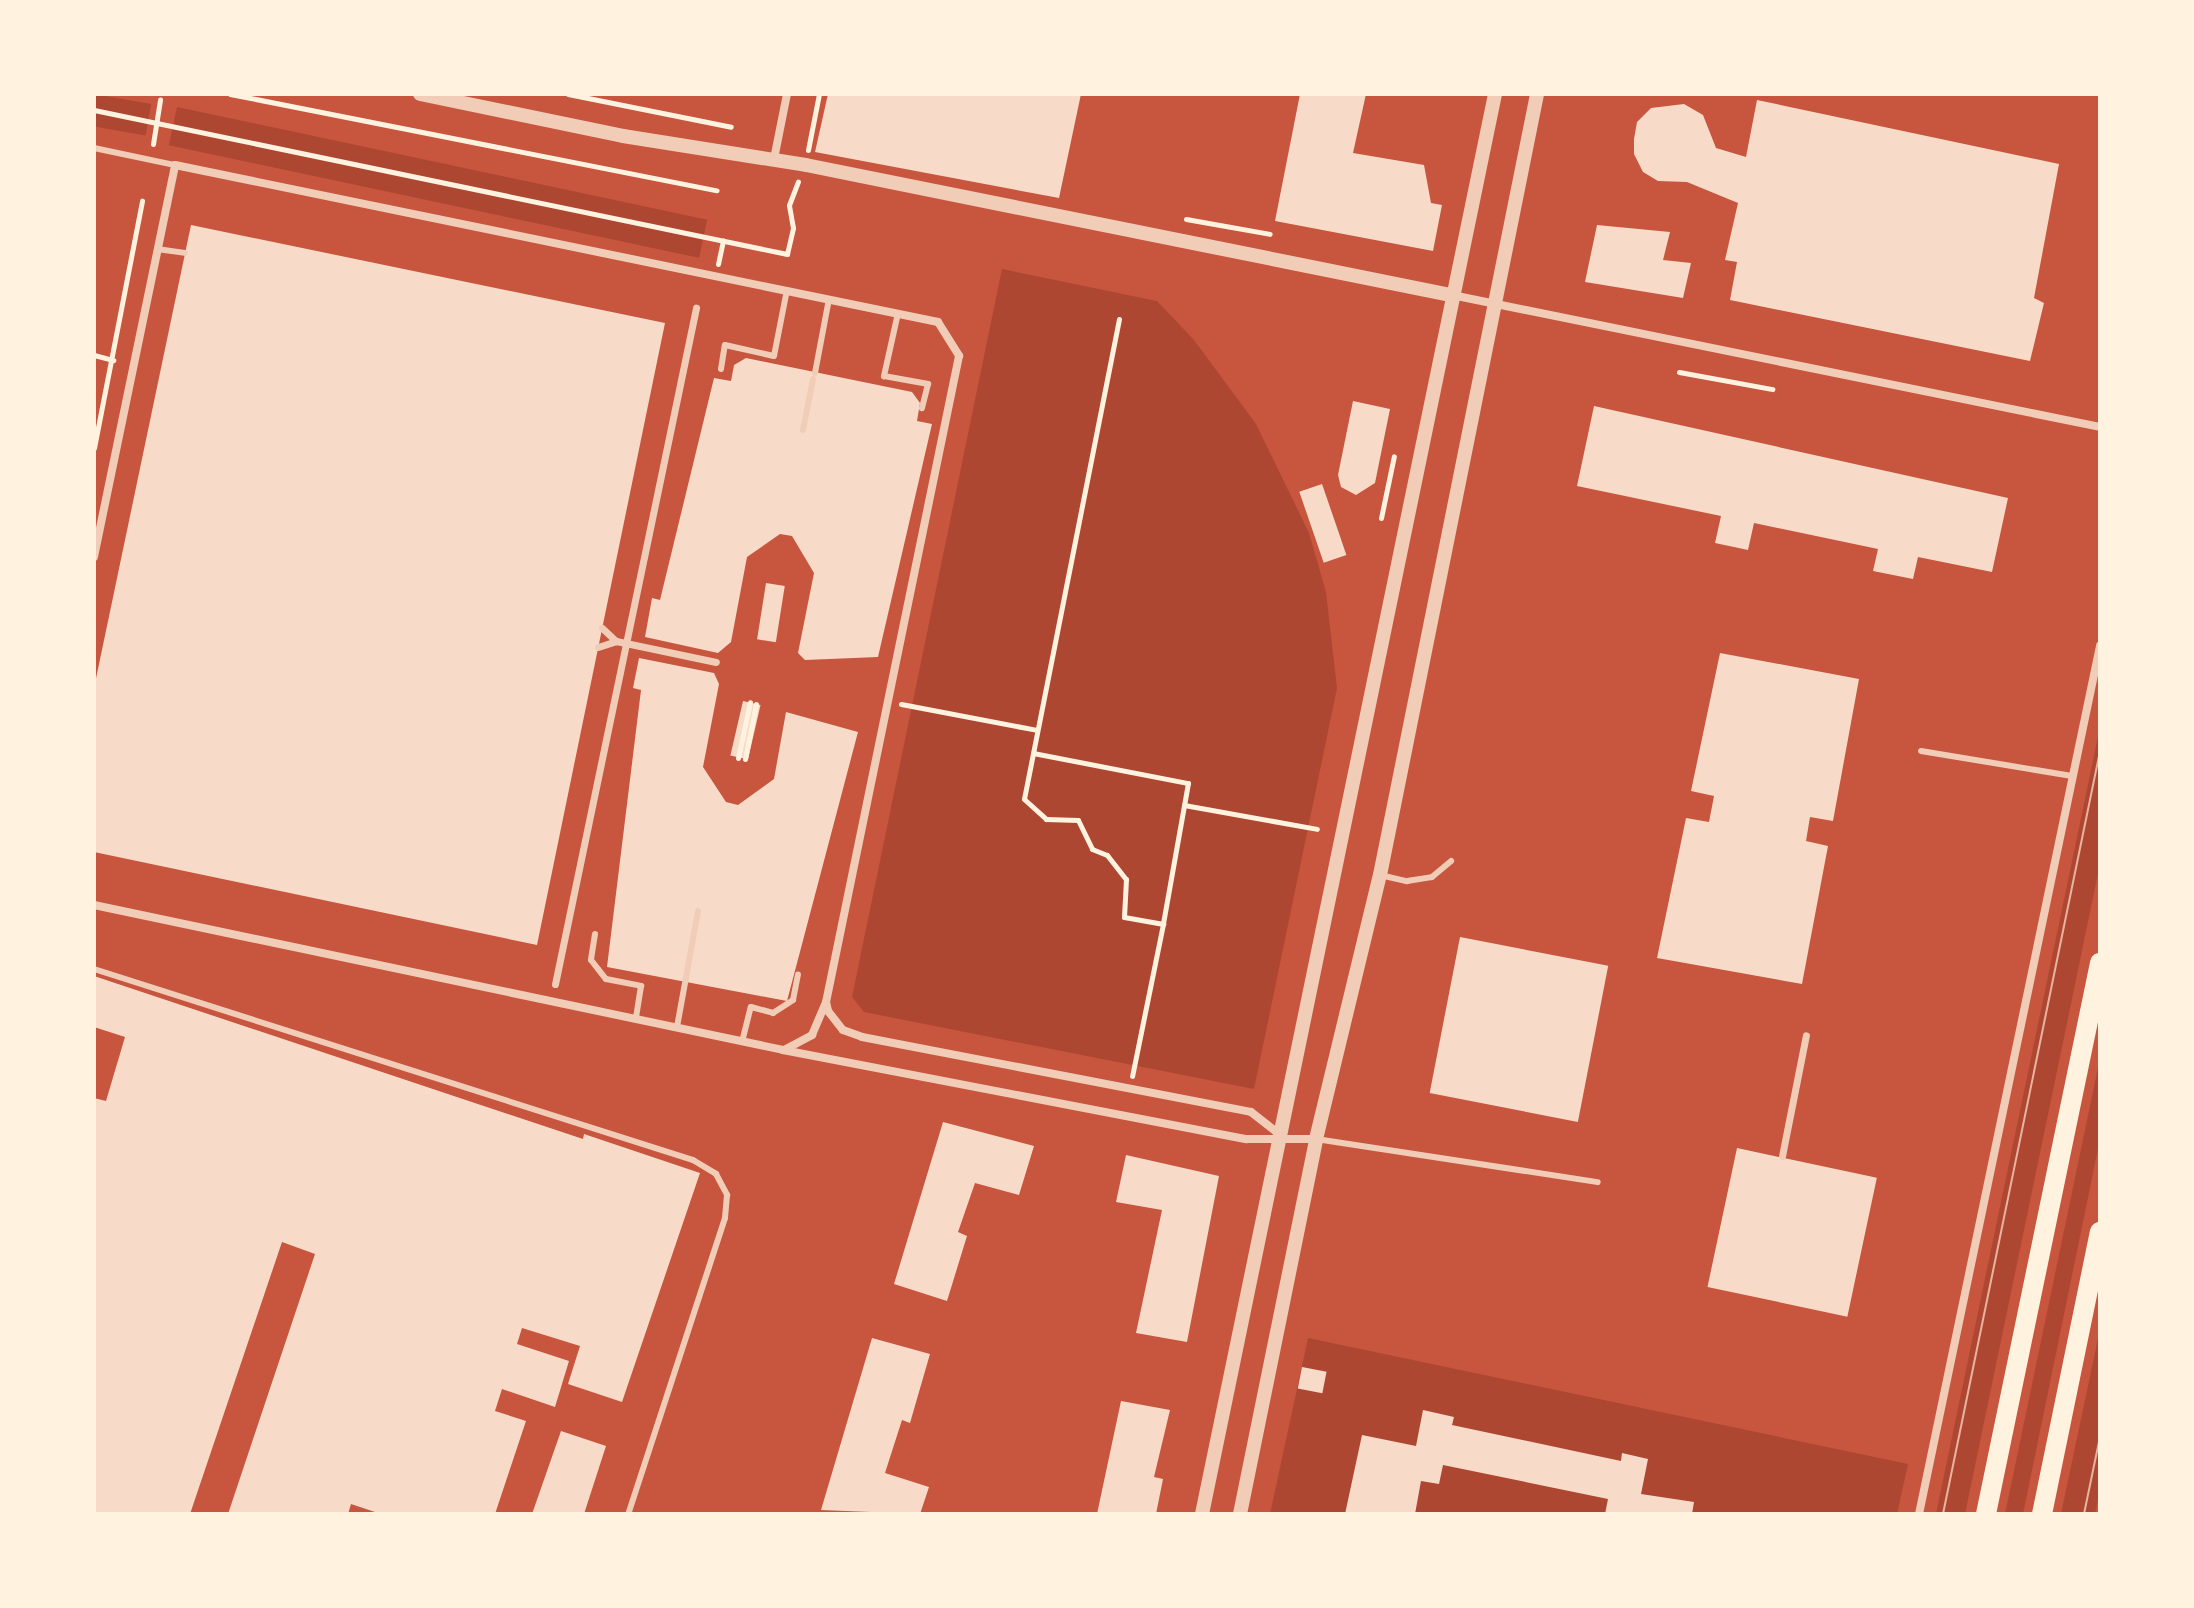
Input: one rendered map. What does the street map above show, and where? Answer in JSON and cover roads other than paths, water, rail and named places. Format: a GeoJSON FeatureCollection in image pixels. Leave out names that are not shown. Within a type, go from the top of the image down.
{"type":"FeatureCollection","features":[{"type":"Feature","properties":{"kind":"main road"},"geometry":{"type":"LineString","coordinates":[[1986,1514],[2100,963]]}},
{"type":"Feature","properties":{"kind":"main road"},"geometry":{"type":"LineString","coordinates":[[2042,1514],[2100,1232]]}},
{"type":"Feature","properties":{"kind":"street"},"geometry":{"type":"LineString","coordinates":[[420,94],[623,136],[774,159],[2100,427]]}},
{"type":"Feature","properties":{"kind":"street"},"geometry":{"type":"LineString","coordinates":[[774,159],[787,94]]}},
{"type":"Feature","properties":{"kind":"street"},"geometry":{"type":"LineString","coordinates":[[1202,1514],[1451,295],[1495,94]]}},
{"type":"Feature","properties":{"kind":"street"},"geometry":{"type":"LineString","coordinates":[[1240,1514],[1316,1139],[1380,875],[1537,94]]}},
{"type":"Feature","properties":{"kind":"street"},"geometry":{"type":"LineString","coordinates":[[94,557],[175,165],[938,322],[959,356],[826,1002],[812,1035],[783,1050]]}},
{"type":"Feature","properties":{"kind":"street"},"geometry":{"type":"LineString","coordinates":[[555,984],[620,642],[696,308]]}},
{"type":"Feature","properties":{"kind":"street"},"geometry":{"type":"LineString","coordinates":[[602,628],[620,642]]}},
{"type":"Feature","properties":{"kind":"street"},"geometry":{"type":"LineString","coordinates":[[598,647],[620,642],[716,662]]}},
{"type":"Feature","properties":{"kind":"street"},"geometry":{"type":"LineString","coordinates":[[1919,1514],[2100,646]]}},
{"type":"Feature","properties":{"kind":"street"},"geometry":{"type":"LineString","coordinates":[[94,905],[742,1042],[1247,1139],[1281,1136],[1316,1139]]}},
{"type":"Feature","properties":{"kind":"street"},"geometry":{"type":"LineString","coordinates":[[826,1002],[837,1025],[862,1037],[1251,1112],[1281,1136]]}},
{"type":"Feature","properties":{"kind":"street"},"geometry":{"type":"LineString","coordinates":[[1782,1156],[1806,1035]]}},
{"type":"Feature","properties":{"kind":"lane"},"geometry":{"type":"LineString","coordinates":[[94,148],[175,165]]}},
{"type":"Feature","properties":{"kind":"lane"},"geometry":{"type":"LineString","coordinates":[[157,249],[185,253]]}},
{"type":"Feature","properties":{"kind":"lane"},"geometry":{"type":"LineString","coordinates":[[721,369],[725,345],[774,356],[787,290]]}},
{"type":"Feature","properties":{"kind":"lane"},"geometry":{"type":"LineString","coordinates":[[803,430],[829,299]]}},
{"type":"Feature","properties":{"kind":"lane"},"geometry":{"type":"LineString","coordinates":[[898,313],[884,376],[928,384],[922,408]]}},
{"type":"Feature","properties":{"kind":"lane"},"geometry":{"type":"LineString","coordinates":[[1921,751],[2072,776]]}},
{"type":"Feature","properties":{"kind":"lane"},"geometry":{"type":"LineString","coordinates":[[1380,875],[1407,881],[1432,877],[1451,861]]}},
{"type":"Feature","properties":{"kind":"lane"},"geometry":{"type":"LineString","coordinates":[[677,1027],[698,911]]}},
{"type":"Feature","properties":{"kind":"lane"},"geometry":{"type":"LineString","coordinates":[[595,934],[591,960],[606,979],[641,986],[636,1018]]}},
{"type":"Feature","properties":{"kind":"lane"},"geometry":{"type":"LineString","coordinates":[[94,969],[693,1160],[716,1174],[727,1195],[725,1218],[628,1514]]}},
{"type":"Feature","properties":{"kind":"lane"},"geometry":{"type":"LineString","coordinates":[[742,1042],[751,1007],[773,1013],[793,1000],[798,974]]}},
{"type":"Feature","properties":{"kind":"lane"},"geometry":{"type":"LineString","coordinates":[[1316,1139],[1598,1182]]}},
{"type":"Feature","properties":{"kind":"tram line"},"geometry":{"type":"LineString","coordinates":[[1943,1514],[2100,751]]}},
{"type":"Feature","properties":{"kind":"tram line"},"geometry":{"type":"LineString","coordinates":[[2084,1514],[2100,1437]]}}]}
